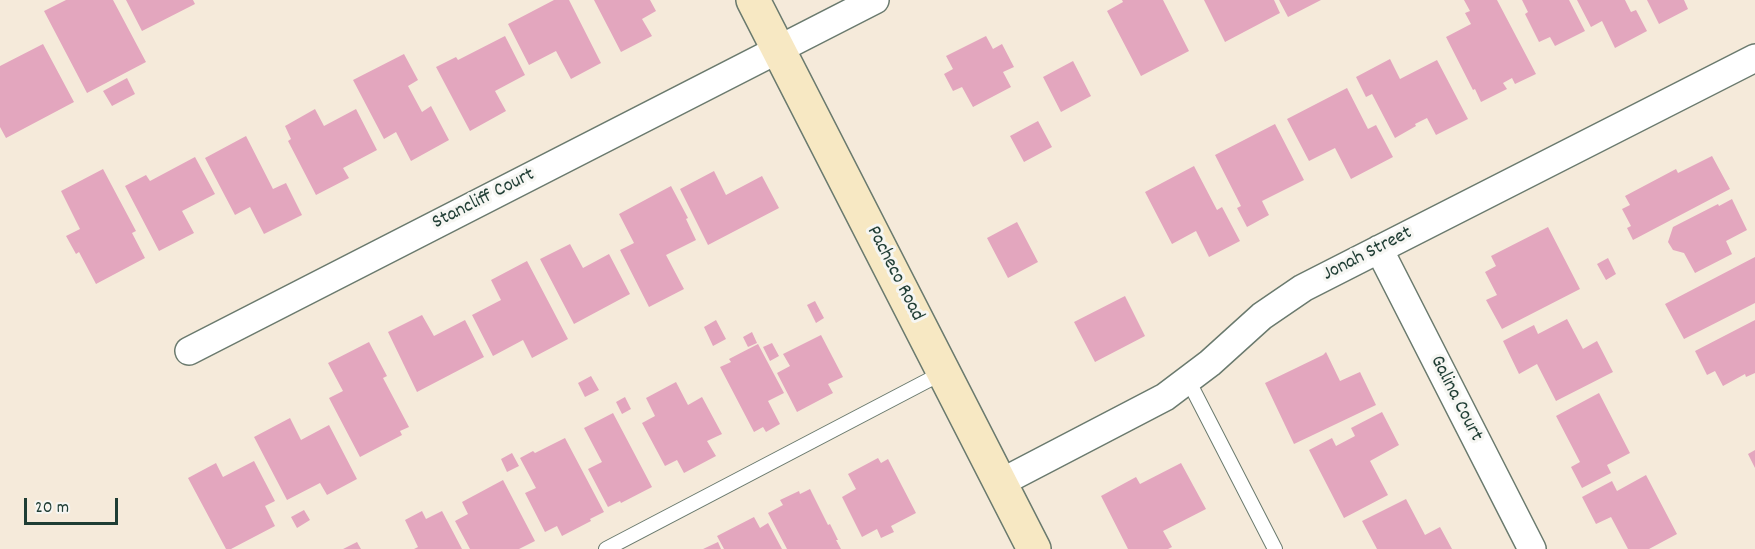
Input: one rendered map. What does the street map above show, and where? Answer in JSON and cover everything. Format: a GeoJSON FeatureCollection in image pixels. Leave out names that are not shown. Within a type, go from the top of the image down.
{"type":"FeatureCollection","features":[{"type":"Feature","properties":{"kind":"street","name":"Pacheco Road"},"geometry":{"type":"LineString","coordinates":[[753,0],[1034,549]]}},
{"type":"Feature","properties":{"kind":"street","name":"Stancliff Court"},"geometry":{"type":"LineString","coordinates":[[189,351],[875,0]]}},
{"type":"Feature","properties":{"kind":"street","name":"Jonah Street"},"geometry":{"type":"LineString","coordinates":[[1000,483],[1165,397],[1210,363],[1270,310],[1304,288],[1752,66]]}},
{"type":"Feature","properties":{"kind":"street","name":"Galina Court"},"geometry":{"type":"LineString","coordinates":[[1379,249],[1532,549]]}},
{"type":"Feature","properties":{"kind":"lane"},"geometry":{"type":"LineString","coordinates":[[606,549],[944,372]]}},
{"type":"Feature","properties":{"kind":"lane"},"geometry":{"type":"LineString","coordinates":[[1188,380],[1275,549]]}},
{"type":"Feature","properties":{"kind":"building"},"geometry":{"type":"Polygon","coordinates":[[[66,0],[113,0],[146,62],[87,93],[44,11],[66,0]]]}},
{"type":"Feature","properties":{"kind":"building"},"geometry":{"type":"Polygon","coordinates":[[[126,0],[193,0],[195,4],[142,31],[126,0]]]}},
{"type":"Feature","properties":{"kind":"building"},"geometry":{"type":"Polygon","coordinates":[[[554,0],[569,0],[601,63],[571,79],[556,51],[529,65],[508,24],[554,0]]]}},
{"type":"Feature","properties":{"kind":"building"},"geometry":{"type":"Polygon","coordinates":[[[594,0],[650,0],[656,11],[642,19],[652,36],[621,52],[594,0]]]}},
{"type":"Feature","properties":{"kind":"building"},"geometry":{"type":"Polygon","coordinates":[[[1122,0],[1163,0],[1189,51],[1141,76],[1107,11],[1123,2],[1122,0]]]}},
{"type":"Feature","properties":{"kind":"building"},"geometry":{"type":"Polygon","coordinates":[[[1204,0],[1274,0],[1280,13],[1225,42],[1204,0]]]}},
{"type":"Feature","properties":{"kind":"building"},"geometry":{"type":"Polygon","coordinates":[[[1279,0],[1321,0],[1288,17],[1279,0]]]}},
{"type":"Feature","properties":{"kind":"building"},"geometry":{"type":"Polygon","coordinates":[[[1464,0],[1497,0],[1536,74],[1515,84],[1512,78],[1503,83],[1507,89],[1481,102],[1446,37],[1471,24],[1465,13],[1470,11],[1464,0]]]}},
{"type":"Feature","properties":{"kind":"building"},"geometry":{"type":"Polygon","coordinates":[[[1522,0],[1569,0],[1585,31],[1555,46],[1550,37],[1539,42],[1525,14],[1528,12],[1522,0]]]}},
{"type":"Feature","properties":{"kind":"building"},"geometry":{"type":"Polygon","coordinates":[[[1577,0],[1625,0],[1631,12],[1636,10],[1647,31],[1615,48],[1602,21],[1591,27],[1577,0]]]}},
{"type":"Feature","properties":{"kind":"building"},"geometry":{"type":"Polygon","coordinates":[[[1647,0],[1684,0],[1688,9],[1659,24],[1647,0]]]}},
{"type":"Feature","properties":{"kind":"building"},"geometry":{"type":"Polygon","coordinates":[[[505,36],[525,75],[495,91],[506,111],[470,131],[436,67],[456,57],[458,60],[505,36]]]}},
{"type":"Feature","properties":{"kind":"building"},"geometry":{"type":"Polygon","coordinates":[[[986,36],[993,49],[1002,44],[1014,67],[1003,72],[1011,87],[973,107],[962,87],[953,91],[944,74],[953,69],[946,56],[986,36]]]}},
{"type":"Feature","properties":{"kind":"building"},"geometry":{"type":"Polygon","coordinates":[[[43,44],[74,102],[6,138],[0,127],[0,66],[43,44]]]}},
{"type":"Feature","properties":{"kind":"building"},"geometry":{"type":"Polygon","coordinates":[[[404,54],[418,80],[408,86],[422,112],[431,106],[449,140],[411,161],[396,132],[384,139],[353,80],[404,54]]]}},
{"type":"Feature","properties":{"kind":"building"},"geometry":{"type":"Polygon","coordinates":[[[1390,59],[1400,79],[1437,60],[1468,119],[1436,135],[1427,118],[1395,138],[1372,94],[1366,97],[1356,77],[1390,59]]]}},
{"type":"Feature","properties":{"kind":"building"},"geometry":{"type":"Polygon","coordinates":[[[1073,61],[1091,96],[1061,112],[1043,77],[1073,61]]]}},
{"type":"Feature","properties":{"kind":"building"},"geometry":{"type":"Polygon","coordinates":[[[127,78],[135,94],[112,106],[103,91],[127,78]]]}},
{"type":"Feature","properties":{"kind":"building"},"geometry":{"type":"Polygon","coordinates":[[[1347,88],[1368,129],[1376,125],[1393,157],[1351,179],[1335,148],[1309,161],[1287,119],[1347,88]]]}},
{"type":"Feature","properties":{"kind":"building"},"geometry":{"type":"Polygon","coordinates":[[[315,109],[324,126],[356,109],[377,150],[343,168],[349,178],[316,195],[288,141],[291,139],[285,126],[315,109]]]}},
{"type":"Feature","properties":{"kind":"building"},"geometry":{"type":"Polygon","coordinates":[[[1038,121],[1052,147],[1024,162],[1010,136],[1038,121]]]}},
{"type":"Feature","properties":{"kind":"building"},"geometry":{"type":"Polygon","coordinates":[[[1275,124],[1304,180],[1262,201],[1269,215],[1247,227],[1237,208],[1241,206],[1215,155],[1275,124]]]}},
{"type":"Feature","properties":{"kind":"building"},"geometry":{"type":"Polygon","coordinates":[[[246,136],[273,189],[286,183],[302,215],[264,234],[250,207],[235,215],[205,158],[246,136]]]}},
{"type":"Feature","properties":{"kind":"building"},"geometry":{"type":"Polygon","coordinates":[[[1712,156],[1730,189],[1633,240],[1627,228],[1631,226],[1622,209],[1630,205],[1625,196],[1676,169],[1678,173],[1712,156]]]}},
{"type":"Feature","properties":{"kind":"building"},"geometry":{"type":"Polygon","coordinates":[[[195,157],[215,194],[182,211],[194,233],[159,251],[125,186],[146,175],[150,181],[195,157]]]}},
{"type":"Feature","properties":{"kind":"building"},"geometry":{"type":"Polygon","coordinates":[[[1194,166],[1217,210],[1222,207],[1240,241],[1209,257],[1196,231],[1172,244],[1145,192],[1194,166]]]}},
{"type":"Feature","properties":{"kind":"building"},"geometry":{"type":"Polygon","coordinates":[[[103,169],[136,231],[132,233],[145,258],[96,284],[79,252],[76,254],[66,236],[80,229],[61,191],[103,169]]]}},
{"type":"Feature","properties":{"kind":"building"},"geometry":{"type":"Polygon","coordinates":[[[714,171],[726,195],[762,176],[779,208],[708,245],[680,189],[714,171]]]}},
{"type":"Feature","properties":{"kind":"building"},"geometry":{"type":"Polygon","coordinates":[[[671,186],[688,218],[686,219],[696,240],[666,255],[684,289],[649,307],[620,250],[634,243],[619,214],[671,186]]]}},
{"type":"Feature","properties":{"kind":"building"},"geometry":{"type":"Polygon","coordinates":[[[1732,199],[1747,230],[1726,241],[1732,254],[1695,273],[1684,253],[1673,250],[1668,242],[1673,227],[1732,199]]]}},
{"type":"Feature","properties":{"kind":"building"},"geometry":{"type":"Polygon","coordinates":[[[1017,222],[1038,262],[1008,278],[987,238],[1017,222]]]}},
{"type":"Feature","properties":{"kind":"building"},"geometry":{"type":"Polygon","coordinates":[[[1548,227],[1580,289],[1502,329],[1486,300],[1497,295],[1485,272],[1496,266],[1491,256],[1548,227]]]}},
{"type":"Feature","properties":{"kind":"building"},"geometry":{"type":"Polygon","coordinates":[[[570,244],[583,268],[609,254],[630,294],[574,324],[540,259],[570,244]]]}},
{"type":"Feature","properties":{"kind":"building"},"geometry":{"type":"Polygon","coordinates":[[[1755,257],[1755,303],[1684,339],[1665,304],[1755,257]]]}},
{"type":"Feature","properties":{"kind":"building"},"geometry":{"type":"Polygon","coordinates":[[[1608,258],[1616,274],[1606,280],[1597,264],[1608,258]]]}},
{"type":"Feature","properties":{"kind":"building"},"geometry":{"type":"Polygon","coordinates":[[[527,261],[568,339],[532,358],[523,340],[493,356],[472,315],[501,300],[491,280],[527,261]]]}},
{"type":"Feature","properties":{"kind":"building"},"geometry":{"type":"Polygon","coordinates":[[[1125,296],[1145,336],[1095,362],[1074,322],[1125,296]]]}},
{"type":"Feature","properties":{"kind":"building"},"geometry":{"type":"Polygon","coordinates":[[[815,301],[824,318],[816,323],[807,305],[815,301]]]}},
{"type":"Feature","properties":{"kind":"building"},"geometry":{"type":"Polygon","coordinates":[[[422,315],[434,336],[465,320],[484,357],[417,392],[388,332],[422,315]]]}},
{"type":"Feature","properties":{"kind":"building"},"geometry":{"type":"Polygon","coordinates":[[[1567,319],[1583,349],[1597,341],[1613,372],[1556,401],[1537,364],[1519,374],[1503,341],[1534,325],[1538,334],[1567,319]]]}},
{"type":"Feature","properties":{"kind":"building"},"geometry":{"type":"Polygon","coordinates":[[[716,320],[726,339],[713,346],[704,327],[716,320]]]}},
{"type":"Feature","properties":{"kind":"building"},"geometry":{"type":"Polygon","coordinates":[[[1755,320],[1755,373],[1746,377],[1745,374],[1723,386],[1715,371],[1707,375],[1695,351],[1755,320]]]}},
{"type":"Feature","properties":{"kind":"building"},"geometry":{"type":"Polygon","coordinates":[[[752,332],[757,343],[748,347],[743,337],[752,332]]]}},
{"type":"Feature","properties":{"kind":"building"},"geometry":{"type":"Polygon","coordinates":[[[821,335],[843,377],[828,384],[833,393],[797,412],[777,373],[790,366],[783,354],[821,335]]]}},
{"type":"Feature","properties":{"kind":"building"},"geometry":{"type":"Polygon","coordinates":[[[369,342],[387,376],[383,378],[409,427],[400,431],[402,435],[360,457],[329,398],[343,391],[328,363],[369,342]]]}},
{"type":"Feature","properties":{"kind":"building"},"geometry":{"type":"Polygon","coordinates":[[[772,343],[779,356],[770,361],[763,347],[772,343]]]}},
{"type":"Feature","properties":{"kind":"building"},"geometry":{"type":"Polygon","coordinates":[[[758,344],[784,393],[768,401],[780,424],[766,432],[763,427],[754,432],[720,367],[731,362],[729,359],[758,344]]]}},
{"type":"Feature","properties":{"kind":"building"},"geometry":{"type":"Polygon","coordinates":[[[1326,352],[1340,381],[1360,372],[1376,405],[1294,444],[1265,383],[1326,352]]]}},
{"type":"Feature","properties":{"kind":"building"},"geometry":{"type":"Polygon","coordinates":[[[591,376],[599,390],[585,397],[578,383],[591,376]]]}},
{"type":"Feature","properties":{"kind":"building"},"geometry":{"type":"Polygon","coordinates":[[[676,382],[688,405],[702,397],[722,434],[707,441],[716,456],[684,473],[677,460],[665,466],[642,423],[655,416],[646,398],[676,382]]]}},
{"type":"Feature","properties":{"kind":"building"},"geometry":{"type":"Polygon","coordinates":[[[1599,393],[1630,453],[1607,465],[1611,473],[1582,488],[1571,467],[1580,462],[1556,416],[1599,393]]]}},
{"type":"Feature","properties":{"kind":"building"},"geometry":{"type":"Polygon","coordinates":[[[625,397],[631,409],[622,414],[616,402],[625,397]]]}},
{"type":"Feature","properties":{"kind":"building"},"geometry":{"type":"Polygon","coordinates":[[[1382,412],[1399,445],[1370,461],[1388,495],[1344,518],[1309,450],[1332,438],[1336,446],[1355,436],[1351,428],[1382,412]]]}},
{"type":"Feature","properties":{"kind":"building"},"geometry":{"type":"Polygon","coordinates":[[[613,413],[652,487],[608,507],[588,469],[602,462],[584,428],[613,413]]]}},
{"type":"Feature","properties":{"kind":"building"},"geometry":{"type":"Polygon","coordinates":[[[290,418],[301,440],[329,425],[357,479],[327,495],[320,483],[287,500],[254,437],[290,418]]]}},
{"type":"Feature","properties":{"kind":"building"},"geometry":{"type":"Polygon","coordinates":[[[565,438],[604,512],[562,536],[557,526],[545,532],[525,493],[536,488],[520,458],[565,438]]]}},
{"type":"Feature","properties":{"kind":"building"},"geometry":{"type":"Polygon","coordinates":[[[1755,450],[1755,468],[1748,454],[1755,450]]]}},
{"type":"Feature","properties":{"kind":"building"},"geometry":{"type":"Polygon","coordinates":[[[512,453],[519,466],[507,472],[501,459],[512,453]]]}},
{"type":"Feature","properties":{"kind":"building"},"geometry":{"type":"Polygon","coordinates":[[[878,458],[881,463],[888,459],[916,513],[891,526],[894,532],[881,538],[877,529],[862,537],[842,497],[856,489],[848,474],[878,458]]]}},
{"type":"Feature","properties":{"kind":"building"},"geometry":{"type":"Polygon","coordinates":[[[254,461],[275,501],[265,506],[275,526],[231,549],[226,549],[188,478],[216,463],[223,477],[254,461]]]}},
{"type":"Feature","properties":{"kind":"building"},"geometry":{"type":"Polygon","coordinates":[[[1181,463],[1206,509],[1163,531],[1172,547],[1168,549],[1128,549],[1101,496],[1136,477],[1140,484],[1181,463]]]}},
{"type":"Feature","properties":{"kind":"building"},"geometry":{"type":"Polygon","coordinates":[[[1646,475],[1677,534],[1649,549],[1628,549],[1611,517],[1596,524],[1582,497],[1612,481],[1617,491],[1646,475]]]}},
{"type":"Feature","properties":{"kind":"building"},"geometry":{"type":"Polygon","coordinates":[[[503,480],[535,541],[519,549],[470,549],[455,521],[468,514],[462,502],[503,480]]]}},
{"type":"Feature","properties":{"kind":"building"},"geometry":{"type":"Polygon","coordinates":[[[810,489],[841,549],[787,549],[768,513],[783,505],[780,500],[799,491],[800,494],[810,489]]]}},
{"type":"Feature","properties":{"kind":"building"},"geometry":{"type":"Polygon","coordinates":[[[1406,499],[1425,535],[1440,527],[1452,549],[1377,549],[1362,521],[1406,499]]]}},
{"type":"Feature","properties":{"kind":"building"},"geometry":{"type":"Polygon","coordinates":[[[304,510],[310,520],[297,528],[291,517],[304,510]]]}},
{"type":"Feature","properties":{"kind":"building"},"geometry":{"type":"Polygon","coordinates":[[[422,511],[426,519],[442,511],[462,549],[414,549],[418,547],[405,520],[422,511]]]}},
{"type":"Feature","properties":{"kind":"building"},"geometry":{"type":"Polygon","coordinates":[[[754,517],[760,528],[768,523],[782,549],[724,549],[717,536],[754,517]]]}},
{"type":"Feature","properties":{"kind":"building"},"geometry":{"type":"Polygon","coordinates":[[[357,542],[361,549],[343,549],[357,542]]]}},
{"type":"Feature","properties":{"kind":"building"},"geometry":{"type":"Polygon","coordinates":[[[718,542],[721,549],[703,549],[718,542]]]}}]}
